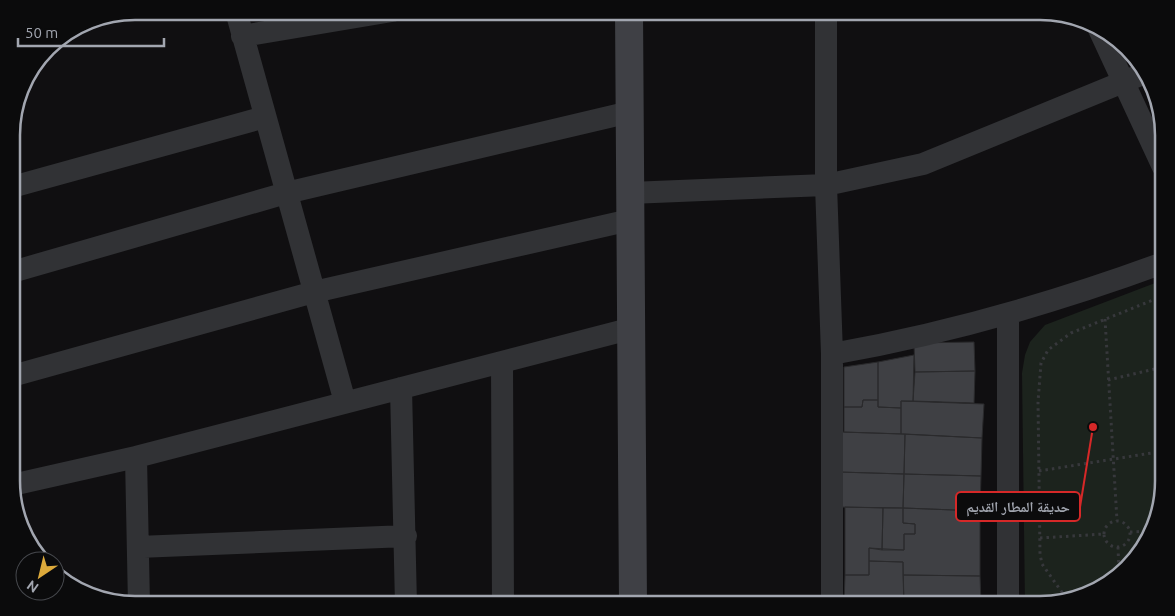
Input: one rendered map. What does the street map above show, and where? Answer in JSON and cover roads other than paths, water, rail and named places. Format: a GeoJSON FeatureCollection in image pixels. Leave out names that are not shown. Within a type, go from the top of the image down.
{"type":"FeatureCollection","features":[{"type":"Feature","properties":{"kind":"main road"},"geometry":{"type":"LineString","coordinates":[[629,20],[630,220],[633,328],[633,596]]}},
{"type":"Feature","properties":{"kind":"street"},"geometry":{"type":"LineString","coordinates":[[238,20],[345,402]]}},
{"type":"Feature","properties":{"kind":"street"},"geometry":{"type":"LineString","coordinates":[[242,36],[338,20]]}},
{"type":"Feature","properties":{"kind":"street"},"geometry":{"type":"LineString","coordinates":[[826,20],[826,185],[832,354],[832,596]]}},
{"type":"Feature","properties":{"kind":"street"},"geometry":{"type":"LineString","coordinates":[[1103,39],[1155,150]]}},
{"type":"Feature","properties":{"kind":"street"},"geometry":{"type":"LineString","coordinates":[[630,193],[826,185],[923,164],[1139,76]]}},
{"type":"Feature","properties":{"kind":"street"},"geometry":{"type":"LineString","coordinates":[[20,270],[286,193],[630,112]]}},
{"type":"Feature","properties":{"kind":"street"},"geometry":{"type":"LineString","coordinates":[[20,185],[265,117]]}},
{"type":"Feature","properties":{"kind":"street"},"geometry":{"type":"LineString","coordinates":[[20,374],[314,292],[630,220]]}},
{"type":"Feature","properties":{"kind":"street"},"geometry":{"type":"LineString","coordinates":[[832,354],[882,346],[1008,315],[1155,266]]}},
{"type":"Feature","properties":{"kind":"street"},"geometry":{"type":"LineString","coordinates":[[1008,315],[1008,596]]}},
{"type":"Feature","properties":{"kind":"street"},"geometry":{"type":"LineString","coordinates":[[20,483],[136,457],[633,328]]}},
{"type":"Feature","properties":{"kind":"street"},"geometry":{"type":"LineString","coordinates":[[502,363],[503,596]]}},
{"type":"Feature","properties":{"kind":"street"},"geometry":{"type":"LineString","coordinates":[[401,388],[406,596]]}},
{"type":"Feature","properties":{"kind":"street"},"geometry":{"type":"LineString","coordinates":[[136,457],[139,596]]}},
{"type":"Feature","properties":{"kind":"street"},"geometry":{"type":"LineString","coordinates":[[138,547],[406,536]]}},
{"type":"Feature","properties":{"kind":"place","name":"حديقة المطار القديم"},"geometry":{"type":"Point","coordinates":[1093,427]}}]}
